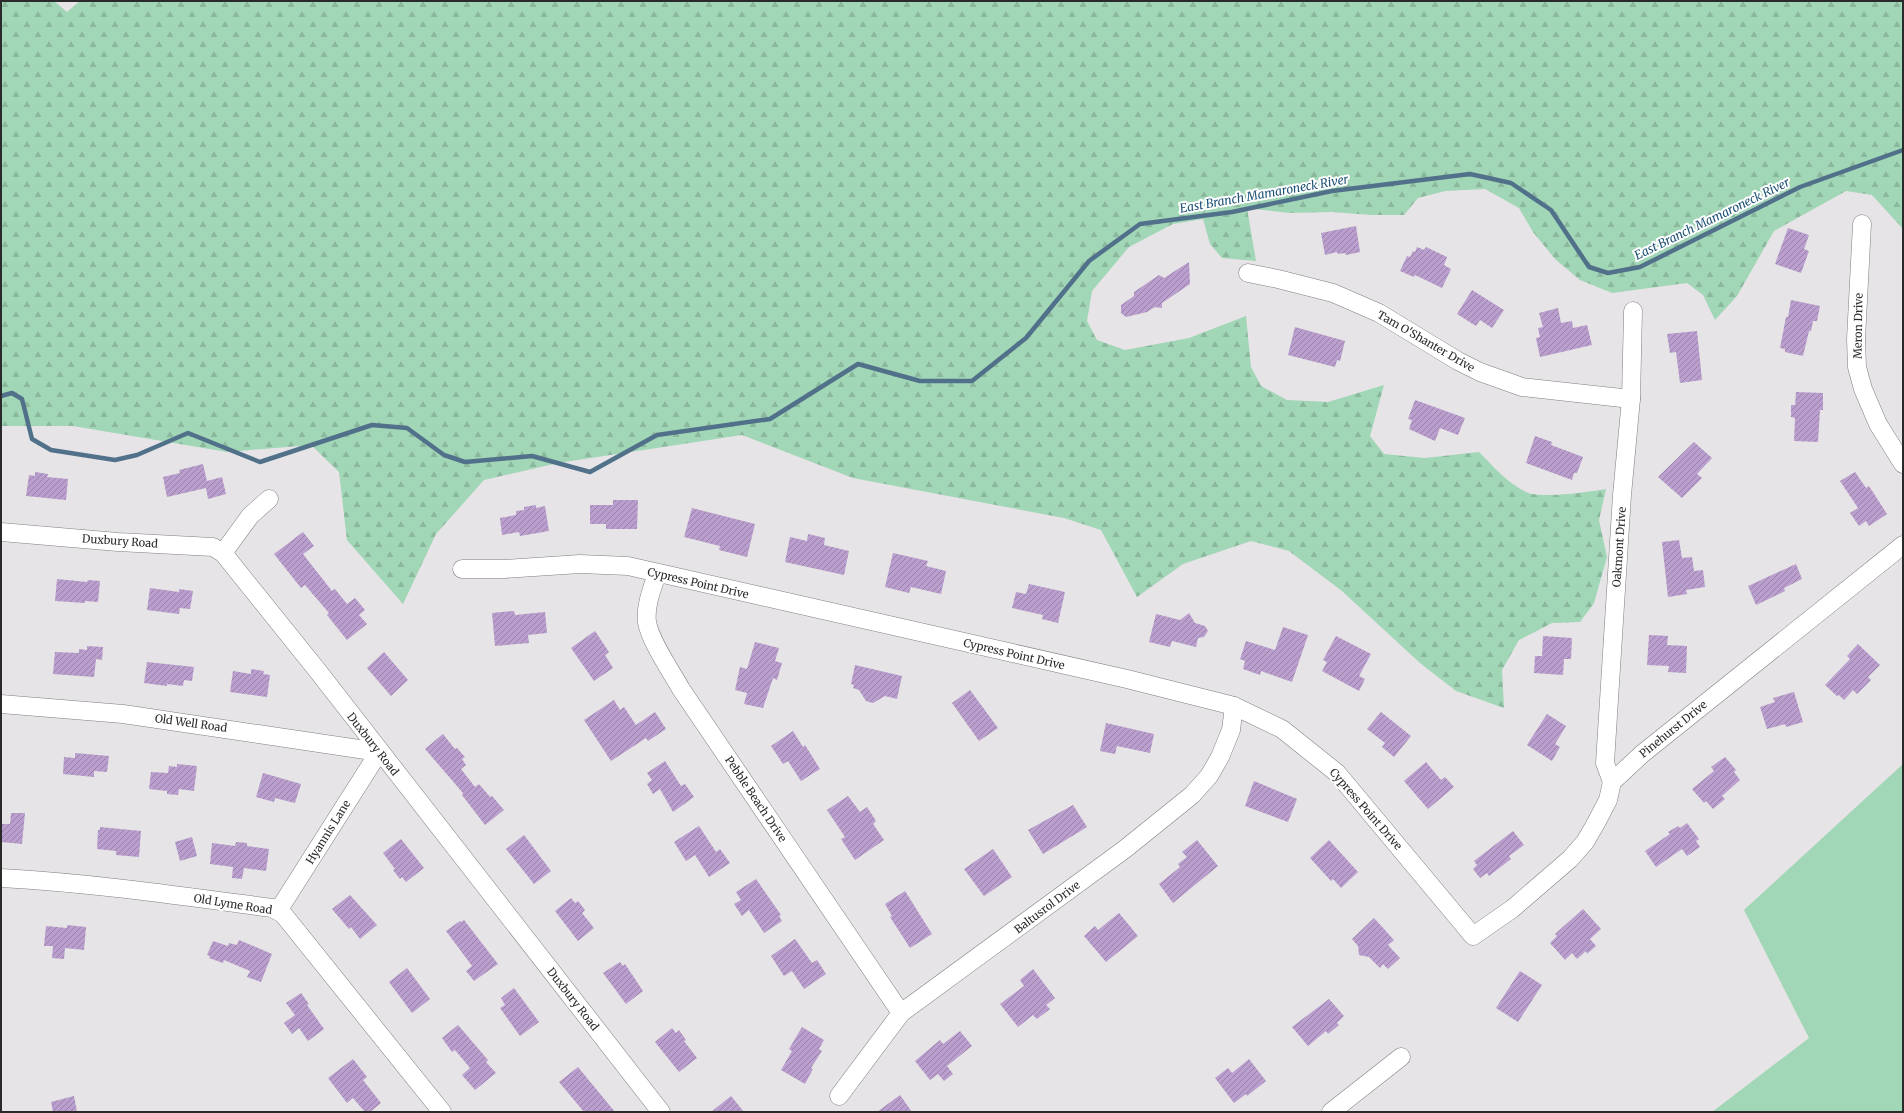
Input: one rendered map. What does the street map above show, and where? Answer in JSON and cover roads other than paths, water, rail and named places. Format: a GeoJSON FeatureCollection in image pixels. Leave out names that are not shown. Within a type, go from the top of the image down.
{"type":"FeatureCollection","features":[{"type":"Feature","properties":{"kind":"street","name":"Meron Drive"},"geometry":{"type":"LineString","coordinates":[[1862,224],[1856,339],[1857,367],[1863,389],[1878,424],[1903,464]]}},
{"type":"Feature","properties":{"kind":"street","name":"Tam O'Shanter Drive"},"geometry":{"type":"LineString","coordinates":[[1248,274],[1278,279],[1333,293],[1379,313],[1458,361],[1480,372],[1522,387],[1631,399]]}},
{"type":"Feature","properties":{"kind":"street","name":"Oakmont Drive"},"geometry":{"type":"LineString","coordinates":[[1612,782],[1605,764],[1622,503],[1631,399],[1633,312]]}},
{"type":"Feature","properties":{"kind":"street"},"geometry":{"type":"LineString","coordinates":[[223,553],[250,516],[269,499]]}},
{"type":"Feature","properties":{"kind":"street","name":"Duxbury Road"},"geometry":{"type":"LineString","coordinates":[[1,532],[118,542],[213,547],[223,553],[317,670],[379,752],[661,1112]]}},
{"type":"Feature","properties":{"kind":"street","name":"Pinehurst Drive"},"geometry":{"type":"LineString","coordinates":[[1612,782],[1681,722],[1903,545]]}},
{"type":"Feature","properties":{"kind":"street","name":"Cypress Point Drive"},"geometry":{"type":"LineString","coordinates":[[462,569],[504,569],[580,564],[628,566],[657,574],[1127,679],[1234,706],[1282,729],[1337,773],[1473,936],[1512,909],[1570,859],[1585,842],[1596,823],[1608,800],[1612,782]]}},
{"type":"Feature","properties":{"kind":"street","name":"Pebble Beach Drive"},"geometry":{"type":"LineString","coordinates":[[657,574],[649,597],[647,621],[650,632],[677,683],[901,1013]]}},
{"type":"Feature","properties":{"kind":"street","name":"Old Well Road"},"geometry":{"type":"LineString","coordinates":[[1,704],[123,714],[379,752]]}},
{"type":"Feature","properties":{"kind":"street","name":"Baltusrol Drive"},"geometry":{"type":"LineString","coordinates":[[839,1096],[901,1013],[1100,867],[1192,795],[1209,776],[1220,757],[1231,730],[1234,706]]}},
{"type":"Feature","properties":{"kind":"street","name":"Hyannis Lane"},"geometry":{"type":"LineString","coordinates":[[278,911],[379,752]]}},
{"type":"Feature","properties":{"kind":"street","name":"Old Lyme Road"},"geometry":{"type":"LineString","coordinates":[[1,878],[41,880],[144,891],[272,908],[278,911],[283,914],[442,1112]]}},
{"type":"Feature","properties":{"kind":"street"},"geometry":{"type":"LineString","coordinates":[[1331,1112],[1401,1057]]}},
{"type":"Feature","properties":{"kind":"waterway","name":"East Branch Mamaroneck River"},"geometry":{"type":"LineString","coordinates":[[1,396],[12,393],[22,399],[32,439],[51,450],[115,460],[137,455],[188,433],[260,462],[372,425],[407,428],[444,455],[465,462],[532,456],[590,472],[657,435],[770,419],[858,364],[920,381],[972,381],[1026,338],[1089,261],[1140,224],[1232,212],[1332,191],[1470,174],[1511,183],[1551,210],[1589,267],[1608,273],[1640,267],[1800,187],[1903,150]]}}]}
